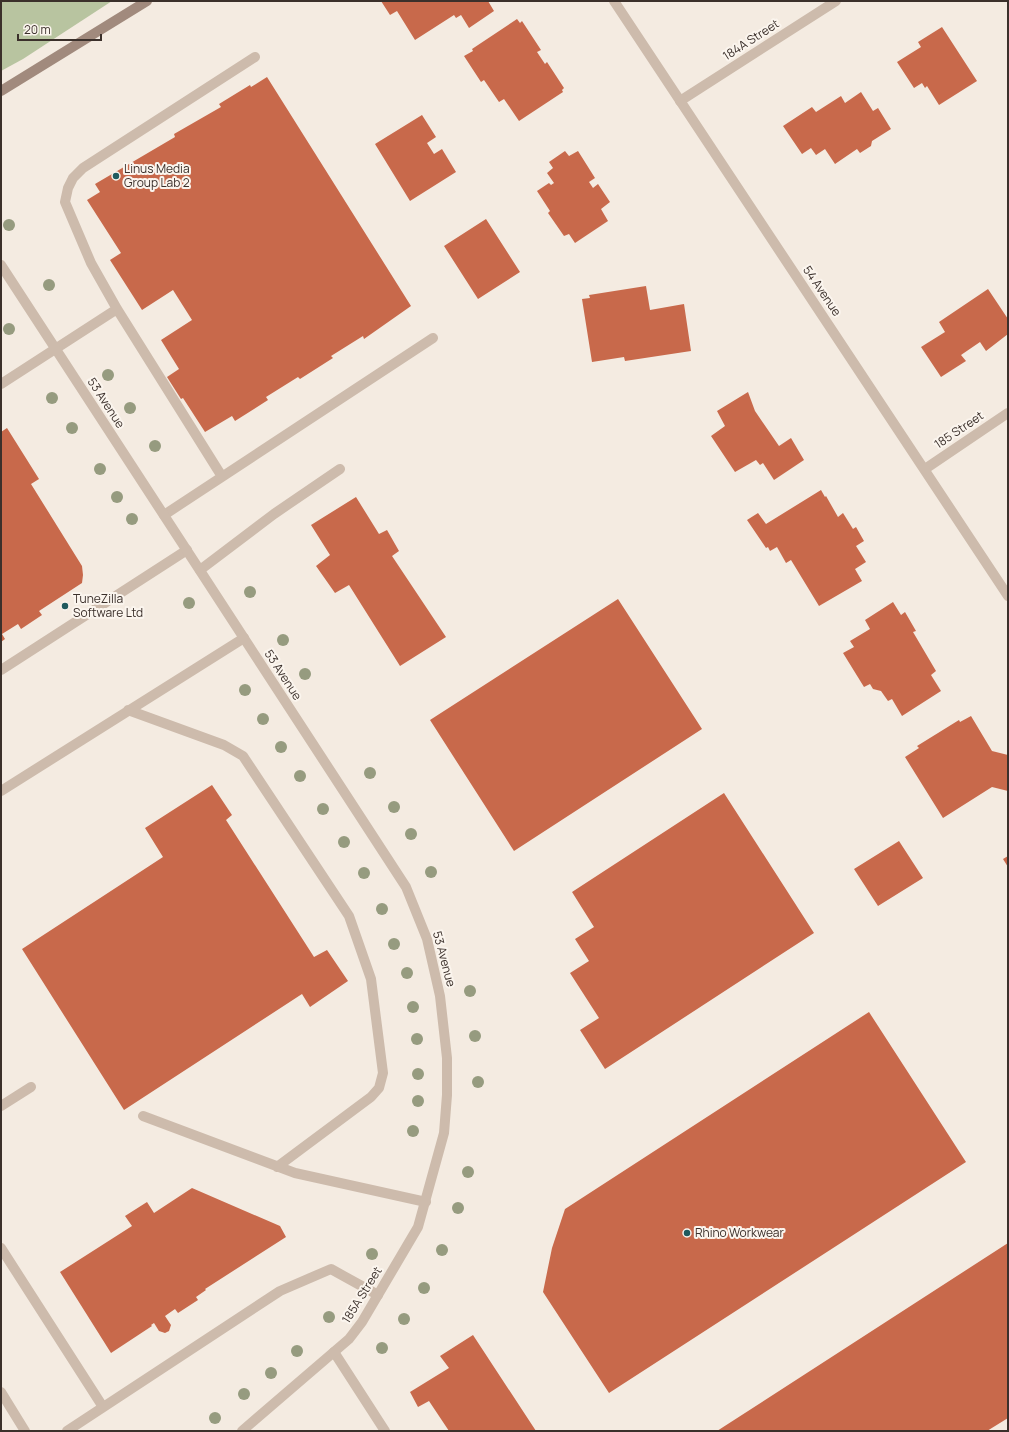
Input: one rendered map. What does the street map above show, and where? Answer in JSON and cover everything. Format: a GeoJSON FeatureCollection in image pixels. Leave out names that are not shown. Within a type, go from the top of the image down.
{"type":"FeatureCollection","features":[{"type":"Feature","properties":{"kind":"main road"},"geometry":{"type":"LineString","coordinates":[[1,91],[147,1]]}},
{"type":"Feature","properties":{"kind":"street","name":"54 Avenue"},"geometry":{"type":"LineString","coordinates":[[614,1],[1008,596]]}},
{"type":"Feature","properties":{"kind":"street","name":"184A Street"},"geometry":{"type":"LineString","coordinates":[[680,101],[836,1]]}},
{"type":"Feature","properties":{"kind":"street"},"geometry":{"type":"LineString","coordinates":[[221,476],[91,263],[65,202],[68,188],[73,178],[83,168],[255,57]]}},
{"type":"Feature","properties":{"kind":"street","name":"53 Avenue"},"geometry":{"type":"LineString","coordinates":[[1,265],[406,887],[427,939],[440,996],[447,1058],[448,1095],[444,1134]]}},
{"type":"Feature","properties":{"kind":"street"},"geometry":{"type":"LineString","coordinates":[[1,384],[118,309]]}},
{"type":"Feature","properties":{"kind":"street"},"geometry":{"type":"LineString","coordinates":[[164,515],[221,476],[433,338]]}},
{"type":"Feature","properties":{"kind":"street","name":"185 Street"},"geometry":{"type":"LineString","coordinates":[[925,469],[1008,413]]}},
{"type":"Feature","properties":{"kind":"street"},"geometry":{"type":"LineString","coordinates":[[200,570],[274,514],[340,469]]}},
{"type":"Feature","properties":{"kind":"street"},"geometry":{"type":"LineString","coordinates":[[1,670],[187,550]]}},
{"type":"Feature","properties":{"kind":"street"},"geometry":{"type":"LineString","coordinates":[[1,791],[244,638]]}},
{"type":"Feature","properties":{"kind":"street"},"geometry":{"type":"LineString","coordinates":[[128,710],[224,746],[243,756],[349,916],[371,979],[383,1073],[379,1088],[371,1097],[277,1167]]}},
{"type":"Feature","properties":{"kind":"street"},"geometry":{"type":"LineString","coordinates":[[1,1106],[31,1087]]}},
{"type":"Feature","properties":{"kind":"street"},"geometry":{"type":"LineString","coordinates":[[143,1116],[295,1173],[426,1202]]}},
{"type":"Feature","properties":{"kind":"street","name":"185A Street"},"geometry":{"type":"LineString","coordinates":[[242,1431],[349,1338],[378,1295],[418,1227],[444,1134]]}},
{"type":"Feature","properties":{"kind":"street"},"geometry":{"type":"LineString","coordinates":[[1,1248],[103,1407]]}},
{"type":"Feature","properties":{"kind":"street"},"geometry":{"type":"LineString","coordinates":[[67,1431],[280,1291],[331,1269],[378,1295]]}},
{"type":"Feature","properties":{"kind":"street"},"geometry":{"type":"LineString","coordinates":[[334,1352],[385,1431]]}},
{"type":"Feature","properties":{"kind":"street"},"geometry":{"type":"LineString","coordinates":[[1,1392],[25,1431]]}},
{"type":"Feature","properties":{"kind":"green space"},"geometry":{"type":"Polygon","coordinates":[[[1,1],[112,1],[23,59],[1,71],[1,1]]]}},
{"type":"Feature","properties":{"kind":"building"},"geometry":{"type":"Polygon","coordinates":[[[381,1],[488,1],[494,11],[469,28],[461,15],[456,18],[454,15],[415,40],[397,11],[390,15],[381,1]]]}},
{"type":"Feature","properties":{"kind":"building"},"geometry":{"type":"Polygon","coordinates":[[[517,19],[520,23],[522,21],[541,50],[537,52],[545,64],[547,62],[564,88],[562,90],[563,92],[519,121],[504,99],[499,102],[484,80],[481,82],[464,56],[517,19]]]}},
{"type":"Feature","properties":{"kind":"building"},"geometry":{"type":"Polygon","coordinates":[[[942,27],[977,81],[939,105],[927,86],[925,88],[922,83],[914,88],[897,62],[921,47],[918,42],[942,27]]]}},
{"type":"Feature","properties":{"kind":"building"},"geometry":{"type":"Polygon","coordinates":[[[267,77],[411,306],[364,339],[363,336],[331,356],[333,358],[300,379],[298,377],[266,397],[268,400],[235,421],[232,416],[205,432],[183,398],[181,399],[167,377],[179,369],[161,340],[192,320],[173,290],[142,310],[110,260],[121,253],[87,200],[100,192],[95,184],[175,137],[174,134],[221,107],[219,104],[250,85],[251,87],[267,77]]]}},
{"type":"Feature","properties":{"kind":"building"},"geometry":{"type":"Polygon","coordinates":[[[861,92],[873,111],[878,108],[891,129],[872,141],[871,146],[860,153],[857,149],[835,164],[825,149],[816,155],[811,148],[802,154],[783,126],[812,107],[816,112],[841,96],[845,103],[861,92]]]}},
{"type":"Feature","properties":{"kind":"building"},"geometry":{"type":"Polygon","coordinates":[[[422,115],[436,137],[427,143],[434,154],[442,149],[456,172],[410,201],[375,144],[422,115]]]}},
{"type":"Feature","properties":{"kind":"building"},"geometry":{"type":"Polygon","coordinates":[[[565,151],[569,156],[578,151],[595,178],[589,182],[593,188],[598,184],[610,202],[601,209],[608,221],[575,243],[569,234],[564,236],[548,213],[550,211],[537,191],[549,183],[551,185],[554,183],[547,173],[553,168],[549,162],[565,151]]]}},
{"type":"Feature","properties":{"kind":"building"},"geometry":{"type":"Polygon","coordinates":[[[486,219],[520,272],[478,299],[444,246],[486,219]]]}},
{"type":"Feature","properties":{"kind":"building"},"geometry":{"type":"Polygon","coordinates":[[[646,286],[650,310],[684,304],[691,351],[625,361],[624,357],[592,362],[582,299],[590,298],[589,295],[646,286]]]}},
{"type":"Feature","properties":{"kind":"building"},"geometry":{"type":"Polygon","coordinates":[[[988,289],[1008,319],[1008,334],[986,351],[980,342],[961,355],[966,361],[941,377],[921,347],[945,332],[939,322],[988,289]]]}},
{"type":"Feature","properties":{"kind":"building"},"geometry":{"type":"Polygon","coordinates":[[[748,392],[755,411],[779,446],[791,438],[804,460],[774,480],[763,463],[760,465],[756,460],[735,472],[711,436],[725,426],[717,411],[748,392]]]}},
{"type":"Feature","properties":{"kind":"building"},"geometry":{"type":"Polygon","coordinates":[[[7,428],[39,479],[31,484],[82,566],[83,575],[82,583],[39,611],[42,615],[21,629],[18,624],[2,634],[5,639],[1,642],[1,432],[7,428]]]}},
{"type":"Feature","properties":{"kind":"building"},"geometry":{"type":"Polygon","coordinates":[[[821,490],[838,517],[843,513],[853,529],[856,527],[864,541],[856,546],[866,562],[855,569],[862,581],[819,606],[791,560],[786,563],[777,547],[770,551],[768,547],[766,548],[747,520],[758,513],[766,524],[821,490]]]}},
{"type":"Feature","properties":{"kind":"building"},"geometry":{"type":"Polygon","coordinates":[[[356,497],[379,534],[387,530],[399,551],[392,556],[446,637],[400,666],[349,585],[335,593],[316,566],[330,555],[311,525],[356,497]]]}},
{"type":"Feature","properties":{"kind":"building"},"geometry":{"type":"Polygon","coordinates":[[[618,599],[702,729],[514,851],[430,720],[618,599]]]}},
{"type":"Feature","properties":{"kind":"building"},"geometry":{"type":"Polygon","coordinates":[[[893,602],[901,615],[905,612],[916,631],[913,632],[936,671],[931,675],[941,691],[902,716],[892,699],[888,701],[881,691],[873,689],[870,684],[864,687],[843,653],[854,647],[850,641],[870,629],[865,620],[893,602]]]}},
{"type":"Feature","properties":{"kind":"building"},"geometry":{"type":"Polygon","coordinates":[[[971,716],[992,751],[1008,755],[1008,791],[992,787],[943,818],[905,757],[919,748],[917,746],[959,720],[960,722],[971,716]]]}},
{"type":"Feature","properties":{"kind":"building"},"geometry":{"type":"Polygon","coordinates":[[[212,785],[232,815],[226,820],[314,957],[327,950],[348,981],[310,1007],[302,994],[124,1110],[22,949],[163,857],[145,828],[212,785]]]}},
{"type":"Feature","properties":{"kind":"building"},"geometry":{"type":"Polygon","coordinates":[[[724,793],[814,933],[605,1069],[580,1030],[599,1018],[570,973],[589,961],[575,939],[594,927],[572,892],[724,793]]]}},
{"type":"Feature","properties":{"kind":"building"},"geometry":{"type":"Polygon","coordinates":[[[899,841],[923,878],[878,906],[854,869],[899,841]]]}},
{"type":"Feature","properties":{"kind":"building"},"geometry":{"type":"Polygon","coordinates":[[[1008,856],[1008,867],[1003,859],[1008,856]]]}},
{"type":"Feature","properties":{"kind":"building"},"geometry":{"type":"Polygon","coordinates":[[[869,1012],[966,1162],[609,1393],[543,1292],[552,1248],[565,1209],[869,1012]]]}},
{"type":"Feature","properties":{"kind":"building"},"geometry":{"type":"Polygon","coordinates":[[[192,1188],[280,1226],[286,1237],[205,1289],[206,1290],[196,1297],[198,1300],[178,1313],[175,1309],[165,1316],[171,1325],[169,1331],[165,1333],[159,1331],[154,1323],[151,1325],[152,1326],[111,1353],[60,1272],[132,1226],[125,1216],[147,1202],[154,1213],[192,1188]]]}},
{"type":"Feature","properties":{"kind":"building"},"geometry":{"type":"Polygon","coordinates":[[[1008,1243],[1008,1418],[987,1431],[717,1431],[1008,1243]]]}},
{"type":"Feature","properties":{"kind":"building"},"geometry":{"type":"Polygon","coordinates":[[[473,1335],[536,1431],[449,1431],[429,1401],[418,1407],[410,1392],[449,1368],[440,1356],[473,1335]]]}},
{"type":"Feature","properties":{"kind":"place","name":"Linus Media Group Lab 2"},"geometry":{"type":"Point","coordinates":[116,176]}},
{"type":"Feature","properties":{"kind":"place","name":"TuneZilla Software Ltd"},"geometry":{"type":"Point","coordinates":[65,606]}},
{"type":"Feature","properties":{"kind":"place","name":"Rhino Workwear"},"geometry":{"type":"Point","coordinates":[687,1233]}}]}
